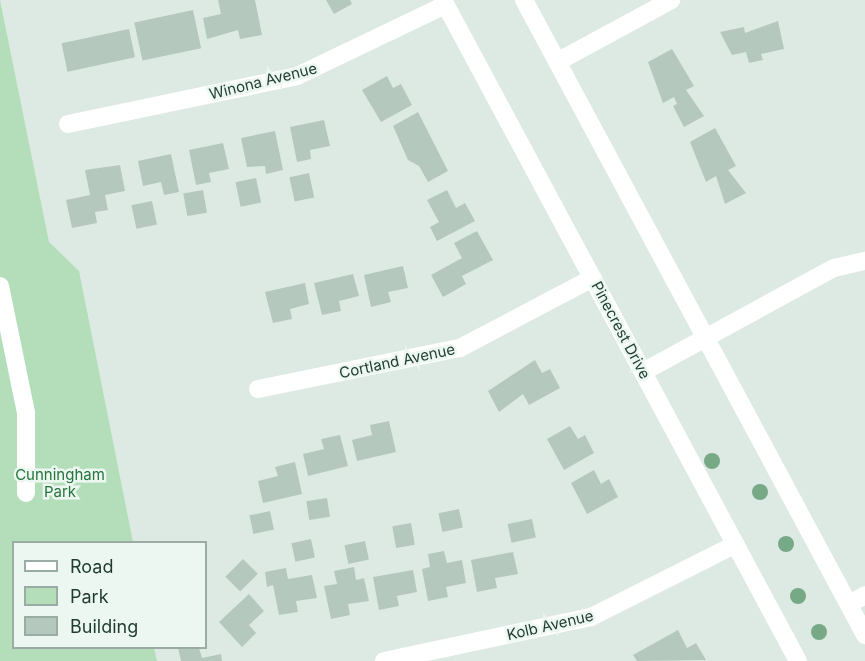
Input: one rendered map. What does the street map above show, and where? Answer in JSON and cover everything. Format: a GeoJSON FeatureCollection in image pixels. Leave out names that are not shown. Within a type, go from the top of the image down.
{"type":"FeatureCollection","features":[{"type":"Feature","properties":{"kind":"street"},"geometry":{"type":"LineString","coordinates":[[524,0],[865,635]]}},
{"type":"Feature","properties":{"kind":"street"},"geometry":{"type":"LineString","coordinates":[[557,62],[671,0]]}},
{"type":"Feature","properties":{"kind":"street","name":"Winona Avenue"},"geometry":{"type":"LineString","coordinates":[[68,124],[297,76],[444,2]]}},
{"type":"Feature","properties":{"kind":"street","name":"Pinecrest Drive"},"geometry":{"type":"LineString","coordinates":[[444,2],[798,661]]}},
{"type":"Feature","properties":{"kind":"street"},"geometry":{"type":"LineString","coordinates":[[643,372],[834,268],[865,261]]}},
{"type":"Feature","properties":{"kind":"street","name":"Cortland Avenue"},"geometry":{"type":"LineString","coordinates":[[258,389],[460,348],[593,278]]}},
{"type":"Feature","properties":{"kind":"street"},"geometry":{"type":"LineString","coordinates":[[0,286],[26,413],[26,493]]}},
{"type":"Feature","properties":{"kind":"street","name":"Kolb Avenue"},"geometry":{"type":"LineString","coordinates":[[384,661],[591,617],[736,544]]}},
{"type":"Feature","properties":{"kind":"street"},"geometry":{"type":"LineString","coordinates":[[849,604],[865,595]]}},
{"type":"Feature","properties":{"kind":"green space","name":"Cunningham Park"},"geometry":{"type":"Polygon","coordinates":[[[0,0],[49,242],[79,271],[133,541],[12,541],[12,649],[154,649],[157,661],[0,661],[0,0]]]}},
{"type":"Feature","properties":{"kind":"building"},"geometry":{"type":"Polygon","coordinates":[[[218,0],[255,0],[262,35],[240,39],[238,30],[207,39],[203,18],[221,14],[218,0]]]}},
{"type":"Feature","properties":{"kind":"building"},"geometry":{"type":"Polygon","coordinates":[[[326,0],[350,0],[352,4],[334,14],[326,0]]]}},
{"type":"Feature","properties":{"kind":"building"},"geometry":{"type":"Polygon","coordinates":[[[193,10],[201,48],[142,61],[134,22],[193,10]]]}},
{"type":"Feature","properties":{"kind":"building"},"geometry":{"type":"Polygon","coordinates":[[[778,21],[784,49],[761,54],[763,60],[749,63],[746,52],[732,55],[720,32],[744,27],[745,33],[778,21]]]}},
{"type":"Feature","properties":{"kind":"building"},"geometry":{"type":"Polygon","coordinates":[[[129,29],[135,57],[68,72],[62,43],[129,29]]]}},
{"type":"Feature","properties":{"kind":"building"},"geometry":{"type":"Polygon","coordinates":[[[672,49],[694,86],[686,90],[704,116],[684,127],[673,106],[677,104],[674,97],[663,103],[648,62],[672,49]]]}},
{"type":"Feature","properties":{"kind":"building"},"geometry":{"type":"Polygon","coordinates":[[[387,76],[393,88],[401,84],[412,105],[381,122],[362,90],[387,76]]]}},
{"type":"Feature","properties":{"kind":"building"},"geometry":{"type":"Polygon","coordinates":[[[418,112],[448,171],[428,182],[419,166],[408,160],[393,126],[418,112]]]}},
{"type":"Feature","properties":{"kind":"building"},"geometry":{"type":"Polygon","coordinates":[[[324,120],[330,146],[310,150],[311,159],[297,162],[290,127],[324,120]]]}},
{"type":"Feature","properties":{"kind":"building"},"geometry":{"type":"Polygon","coordinates":[[[715,128],[736,166],[728,170],[746,193],[725,204],[716,176],[706,182],[690,142],[715,128]]]}},
{"type":"Feature","properties":{"kind":"building"},"geometry":{"type":"Polygon","coordinates":[[[275,131],[283,170],[266,174],[265,166],[247,167],[241,138],[275,131]]]}},
{"type":"Feature","properties":{"kind":"building"},"geometry":{"type":"Polygon","coordinates":[[[223,143],[229,169],[209,173],[211,182],[196,185],[189,150],[223,143]]]}},
{"type":"Feature","properties":{"kind":"building"},"geometry":{"type":"Polygon","coordinates":[[[171,154],[179,192],[164,195],[161,182],[143,186],[138,161],[171,154]]]}},
{"type":"Feature","properties":{"kind":"building"},"geometry":{"type":"Polygon","coordinates":[[[120,165],[125,191],[105,195],[108,210],[95,212],[97,223],[72,228],[66,200],[90,195],[85,170],[120,165]]]}},
{"type":"Feature","properties":{"kind":"building"},"geometry":{"type":"Polygon","coordinates":[[[309,173],[314,197],[295,202],[289,177],[309,173]]]}},
{"type":"Feature","properties":{"kind":"building"},"geometry":{"type":"Polygon","coordinates":[[[256,178],[261,202],[241,207],[235,182],[256,178]]]}},
{"type":"Feature","properties":{"kind":"building"},"geometry":{"type":"Polygon","coordinates":[[[203,190],[207,213],[187,216],[183,193],[203,190]]]}},
{"type":"Feature","properties":{"kind":"building"},"geometry":{"type":"Polygon","coordinates":[[[447,190],[456,208],[465,203],[475,221],[437,241],[430,227],[439,222],[427,200],[447,190]]]}},
{"type":"Feature","properties":{"kind":"building"},"geometry":{"type":"Polygon","coordinates":[[[152,201],[157,224],[136,229],[131,205],[152,201]]]}},
{"type":"Feature","properties":{"kind":"building"},"geometry":{"type":"Polygon","coordinates":[[[477,231],[493,260],[462,276],[466,284],[443,297],[431,275],[462,258],[454,243],[477,231]]]}},
{"type":"Feature","properties":{"kind":"building"},"geometry":{"type":"Polygon","coordinates":[[[403,266],[408,288],[388,292],[391,302],[371,307],[364,275],[403,266]]]}},
{"type":"Feature","properties":{"kind":"building"},"geometry":{"type":"Polygon","coordinates":[[[353,274],[359,296],[339,301],[341,311],[322,315],[314,283],[353,274]]]}},
{"type":"Feature","properties":{"kind":"building"},"geometry":{"type":"Polygon","coordinates":[[[305,283],[309,304],[290,309],[292,319],[273,323],[265,292],[305,283]]]}},
{"type":"Feature","properties":{"kind":"building"},"geometry":{"type":"Polygon","coordinates":[[[535,360],[542,373],[550,369],[560,388],[529,405],[523,394],[499,412],[488,391],[535,360]]]}},
{"type":"Feature","properties":{"kind":"building"},"geometry":{"type":"Polygon","coordinates":[[[389,421],[396,452],[357,461],[352,440],[372,435],[370,425],[389,421]]]}},
{"type":"Feature","properties":{"kind":"building"},"geometry":{"type":"Polygon","coordinates":[[[570,426],[578,439],[585,435],[594,453],[564,470],[547,439],[570,426]]]}},
{"type":"Feature","properties":{"kind":"building"},"geometry":{"type":"Polygon","coordinates":[[[340,435],[348,466],[308,476],[303,454],[324,449],[321,439],[340,435]]]}},
{"type":"Feature","properties":{"kind":"building"},"geometry":{"type":"Polygon","coordinates":[[[295,462],[302,494],[263,503],[258,481],[278,476],[275,467],[295,462]]]}},
{"type":"Feature","properties":{"kind":"building"},"geometry":{"type":"Polygon","coordinates":[[[594,470],[601,484],[609,479],[618,497],[587,514],[571,483],[594,470]]]}},
{"type":"Feature","properties":{"kind":"building"},"geometry":{"type":"Polygon","coordinates":[[[327,498],[330,517],[309,520],[306,501],[327,498]]]}},
{"type":"Feature","properties":{"kind":"building"},"geometry":{"type":"Polygon","coordinates":[[[459,509],[463,528],[442,532],[438,513],[459,509]]]}},
{"type":"Feature","properties":{"kind":"building"},"geometry":{"type":"Polygon","coordinates":[[[270,511],[274,530],[253,534],[249,515],[270,511]]]}},
{"type":"Feature","properties":{"kind":"building"},"geometry":{"type":"Polygon","coordinates":[[[532,519],[536,538],[511,543],[508,524],[532,519]]]}},
{"type":"Feature","properties":{"kind":"building"},"geometry":{"type":"Polygon","coordinates":[[[411,523],[415,545],[396,548],[392,526],[411,523]]]}},
{"type":"Feature","properties":{"kind":"building"},"geometry":{"type":"Polygon","coordinates":[[[311,539],[315,558],[295,562],[291,543],[311,539]]]}},
{"type":"Feature","properties":{"kind":"building"},"geometry":{"type":"Polygon","coordinates":[[[365,541],[369,560],[348,564],[344,545],[365,541]]]}},
{"type":"Feature","properties":{"kind":"building"},"geometry":{"type":"Polygon","coordinates":[[[444,551],[447,563],[462,560],[466,583],[446,587],[448,597],[428,601],[422,569],[430,567],[428,554],[444,551]]]}},
{"type":"Feature","properties":{"kind":"building"},"geometry":{"type":"Polygon","coordinates":[[[513,552],[518,574],[495,578],[497,588],[477,592],[471,560],[513,552]]]}},
{"type":"Feature","properties":{"kind":"building"},"geometry":{"type":"Polygon","coordinates":[[[243,559],[258,574],[240,592],[225,577],[243,559]]]}},
{"type":"Feature","properties":{"kind":"building"},"geometry":{"type":"Polygon","coordinates":[[[354,567],[356,580],[364,578],[369,601],[348,604],[350,615],[331,619],[324,586],[337,584],[334,571],[354,567]]]}},
{"type":"Feature","properties":{"kind":"building"},"geometry":{"type":"Polygon","coordinates":[[[286,568],[288,579],[312,575],[317,598],[296,601],[298,612],[279,615],[273,585],[267,587],[265,572],[286,568]]]}},
{"type":"Feature","properties":{"kind":"building"},"geometry":{"type":"Polygon","coordinates":[[[413,570],[417,592],[397,596],[399,606],[379,610],[373,577],[413,570]]]}},
{"type":"Feature","properties":{"kind":"building"},"geometry":{"type":"Polygon","coordinates":[[[249,594],[264,611],[249,625],[256,633],[242,647],[219,622],[249,594]]]}},
{"type":"Feature","properties":{"kind":"building"},"geometry":{"type":"Polygon","coordinates":[[[678,630],[687,648],[696,643],[706,660],[637,661],[633,655],[678,630]]]}},
{"type":"Feature","properties":{"kind":"building"},"geometry":{"type":"Polygon","coordinates":[[[178,649],[199,649],[202,658],[221,654],[222,661],[181,661],[178,649]]]}}]}
